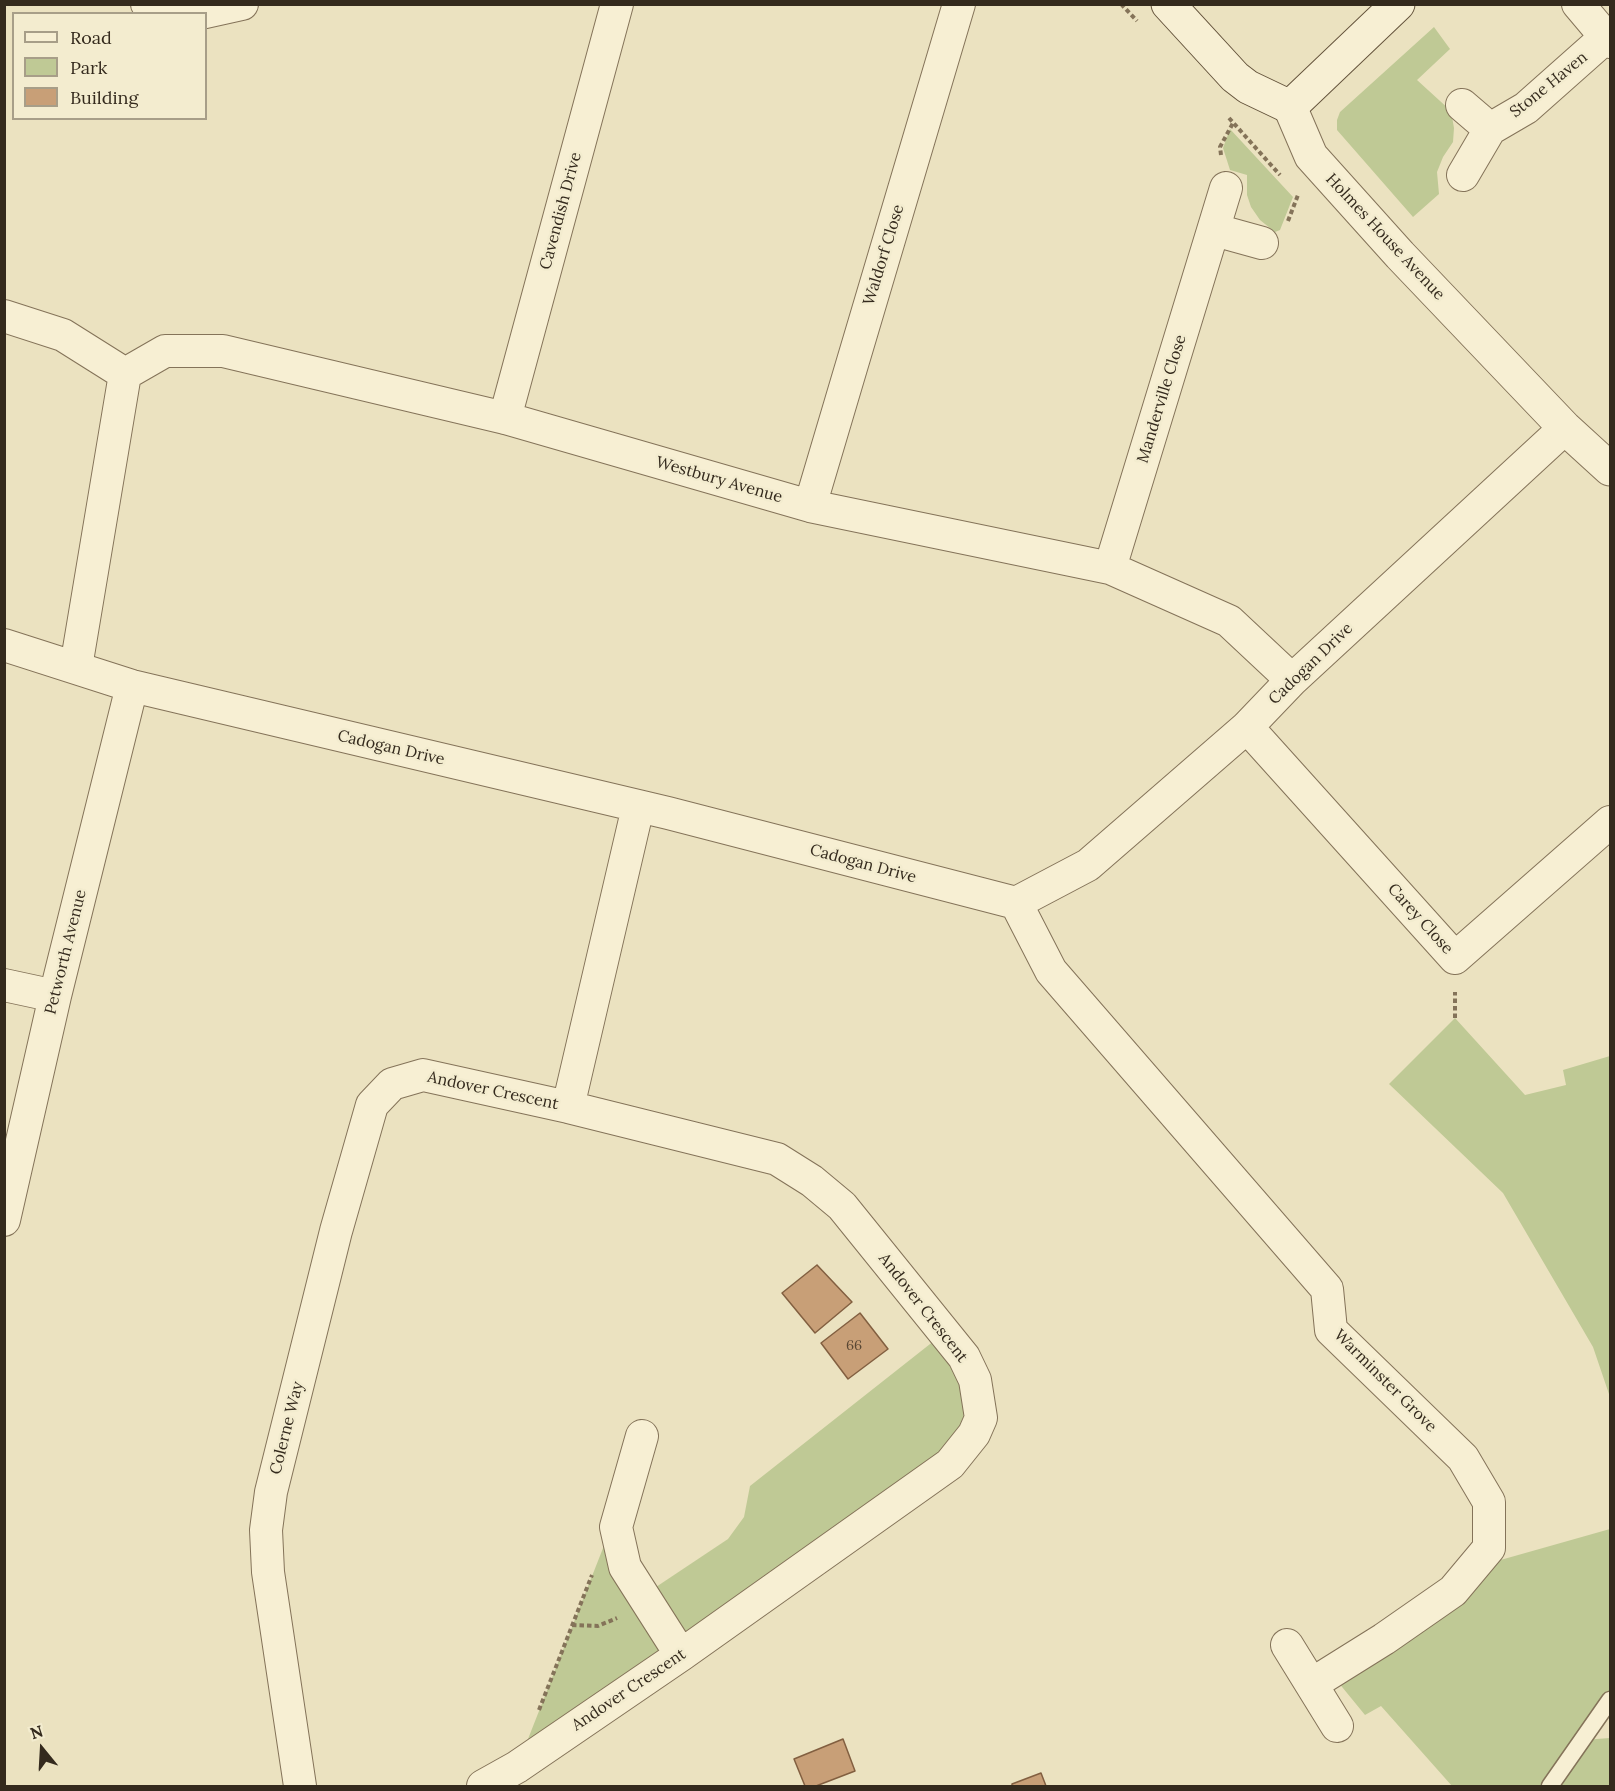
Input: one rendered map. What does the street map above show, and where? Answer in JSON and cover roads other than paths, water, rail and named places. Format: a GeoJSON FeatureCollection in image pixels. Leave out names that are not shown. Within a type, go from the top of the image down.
{"type":"FeatureCollection","features":[{"type":"Feature","properties":{"kind":"street"},"geometry":{"type":"LineString","coordinates":[[147,4],[186,12]]}},
{"type":"Feature","properties":{"kind":"street"},"geometry":{"type":"LineString","coordinates":[[205,12],[242,4]]}},
{"type":"Feature","properties":{"kind":"street","name":"Cavendish Drive"},"geometry":{"type":"LineString","coordinates":[[505,418],[617,4]]}},
{"type":"Feature","properties":{"kind":"street","name":"Waldorf Close"},"geometry":{"type":"LineString","coordinates":[[810,506],[959,4]]}},
{"type":"Feature","properties":{"kind":"street"},"geometry":{"type":"LineString","coordinates":[[1168,4],[1248,87],[1290,107],[1398,4]]}},
{"type":"Feature","properties":{"kind":"street"},"geometry":{"type":"LineString","coordinates":[[1578,4],[1608,40]]}},
{"type":"Feature","properties":{"kind":"street","name":"Stone Haven"},"geometry":{"type":"LineString","coordinates":[[1463,175],[1490,129],[1526,108],[1608,40]]}},
{"type":"Feature","properties":{"kind":"street"},"geometry":{"type":"LineString","coordinates":[[1462,105],[1490,129]]}},
{"type":"Feature","properties":{"kind":"street","name":"Holmes House Avenue"},"geometry":{"type":"LineString","coordinates":[[1290,107],[1311,156],[1408,263],[1565,428],[1611,470]]}},
{"type":"Feature","properties":{"kind":"street","name":"Manderville Close"},"geometry":{"type":"LineString","coordinates":[[1110,568],[1226,188]]}},
{"type":"Feature","properties":{"kind":"street"},"geometry":{"type":"LineString","coordinates":[[1215,230],[1262,243]]}},
{"type":"Feature","properties":{"kind":"street"},"geometry":{"type":"LineString","coordinates":[[4,316],[63,335],[125,374],[76,667]]}},
{"type":"Feature","properties":{"kind":"street","name":"Westbury Avenue"},"geometry":{"type":"LineString","coordinates":[[125,374],[165,351],[223,351],[505,418],[810,506],[1110,568],[1229,621],[1292,680]]}},
{"type":"Feature","properties":{"kind":"street","name":"Cadogan Drive"},"geometry":{"type":"LineString","coordinates":[[4,645],[132,686],[668,813],[1016,903],[1088,865],[1247,727],[1292,680],[1565,428]]}},
{"type":"Feature","properties":{"kind":"street","name":"Petworth Avenue"},"geometry":{"type":"LineString","coordinates":[[4,1220],[55,996],[132,686]]}},
{"type":"Feature","properties":{"kind":"street","name":"Carey Close"},"geometry":{"type":"LineString","coordinates":[[1247,727],[1455,958],[1611,822]]}},
{"type":"Feature","properties":{"kind":"street"},"geometry":{"type":"LineString","coordinates":[[568,1107],[638,807]]}},
{"type":"Feature","properties":{"kind":"street","name":"Warminster Grove"},"geometry":{"type":"LineString","coordinates":[[1016,903],[1051,971],[1327,1289],[1330,1330],[1463,1458],[1489,1502],[1489,1548],[1453,1592],[1312,1684]]}},
{"type":"Feature","properties":{"kind":"street"},"geometry":{"type":"LineString","coordinates":[[4,985],[55,996]]}},
{"type":"Feature","properties":{"kind":"street","name":"Andover Crescent"},"geometry":{"type":"LineString","coordinates":[[392,1083],[423,1075],[568,1107],[777,1159],[812,1181],[842,1206],[964,1357],[975,1380],[980,1400],[981,1418],[974,1434],[950,1464],[681,1655],[517,1767],[483,1786]]}},
{"type":"Feature","properties":{"kind":"street","name":"Colerne Way"},"geometry":{"type":"LineString","coordinates":[[300,1786],[268,1572],[266,1530],[272,1491],[291,1412],[336,1231],[365,1128],[372,1105],[392,1083]]}},
{"type":"Feature","properties":{"kind":"street"},"geometry":{"type":"LineString","coordinates":[[642,1436],[616,1527],[625,1567],[681,1655]]}},
{"type":"Feature","properties":{"kind":"street"},"geometry":{"type":"LineString","coordinates":[[1287,1646],[1337,1726]]}},
{"type":"Feature","properties":{"kind":"lane"},"geometry":{"type":"LineString","coordinates":[[1550,1786],[1611,1700]]}}]}
